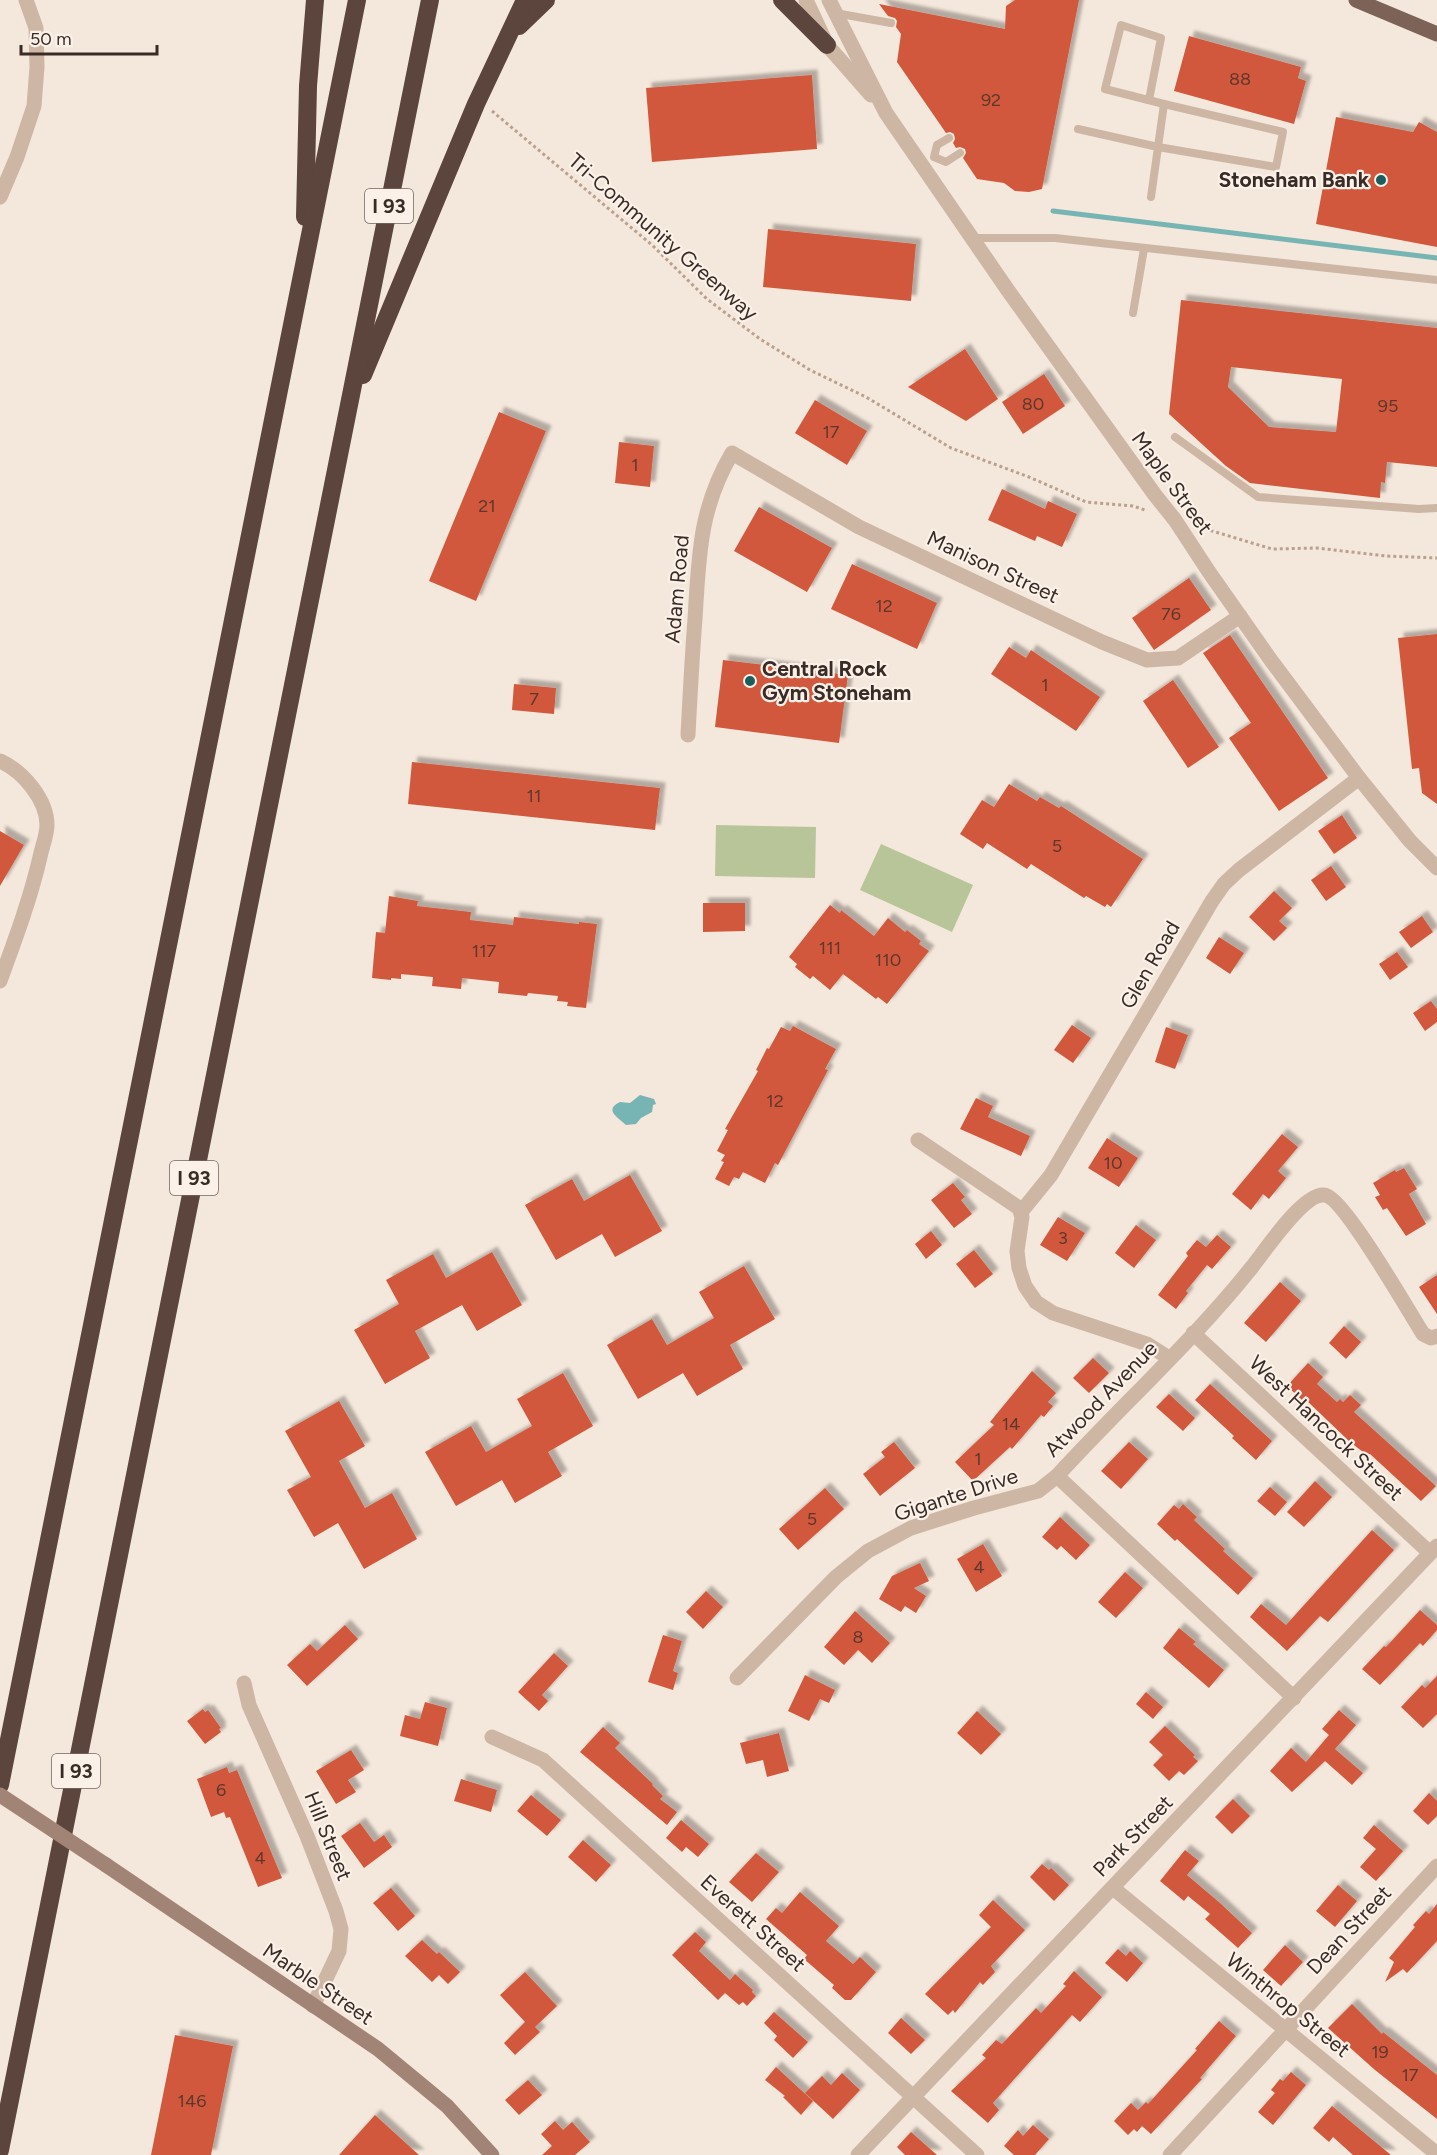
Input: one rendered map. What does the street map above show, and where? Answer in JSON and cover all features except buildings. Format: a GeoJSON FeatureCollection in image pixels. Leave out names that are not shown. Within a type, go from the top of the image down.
{"type":"FeatureCollection","features":[{"type":"Feature","properties":{"kind":"highway"},"geometry":{"type":"LineString","coordinates":[[304,263],[308,86],[315,0]]}},
{"type":"Feature","properties":{"kind":"highway"},"geometry":{"type":"LineString","coordinates":[[0,1785],[357,0]]}},
{"type":"Feature","properties":{"kind":"highway","name":"I 93"},"geometry":{"type":"LineString","coordinates":[[0,2150],[430,0]]}},
{"type":"Feature","properties":{"kind":"highway"},"geometry":{"type":"LineString","coordinates":[[347,413],[432,209],[525,0]]}},
{"type":"Feature","properties":{"kind":"highway"},"geometry":{"type":"LineString","coordinates":[[495,66],[522,23],[546,0]]}},
{"type":"Feature","properties":{"kind":"highway"},"geometry":{"type":"LineString","coordinates":[[782,0],[827,45]]}},
{"type":"Feature","properties":{"kind":"main road"},"geometry":{"type":"LineString","coordinates":[[1356,0],[1437,34]]}},
{"type":"Feature","properties":{"kind":"main road","name":"Marble Street"},"geometry":{"type":"LineString","coordinates":[[0,1795],[378,2049],[460,2118],[492,2155]]}},
{"type":"Feature","properties":{"kind":"street"},"geometry":{"type":"LineString","coordinates":[[0,197],[34,106],[36,28],[26,0]]}},
{"type":"Feature","properties":{"kind":"street","name":"Maple Street"},"geometry":{"type":"LineString","coordinates":[[806,0],[827,45],[928,161],[972,238],[1175,520],[1240,616],[1359,778],[1404,834],[1437,868]]}},
{"type":"Feature","properties":{"kind":"street","name":"Maple Street"},"geometry":{"type":"LineString","coordinates":[[831,6],[886,113]]}},
{"type":"Feature","properties":{"kind":"street","name":"Manison Street"},"geometry":{"type":"LineString","coordinates":[[732,453],[858,527],[1102,642],[1147,660],[1178,658],[1240,616]]}},
{"type":"Feature","properties":{"kind":"street","name":"Adam Road"},"geometry":{"type":"LineString","coordinates":[[688,735],[700,551],[705,516],[720,475],[732,453]]}},
{"type":"Feature","properties":{"kind":"street"},"geometry":{"type":"LineString","coordinates":[[0,760],[27,781],[45,809],[47,826],[27,909],[0,981]]}},
{"type":"Feature","properties":{"kind":"street","name":"Glen Road"},"geometry":{"type":"LineString","coordinates":[[1021,1212],[1051,1175],[1224,884],[1253,858],[1359,778]]}},
{"type":"Feature","properties":{"kind":"street"},"geometry":{"type":"LineString","coordinates":[[918,1140],[1015,1204],[1021,1212],[1017,1251],[1019,1268],[1025,1286],[1036,1302],[1053,1313],[1147,1344],[1169,1358]]}},
{"type":"Feature","properties":{"kind":"street","name":"Atwood Avenue"},"geometry":{"type":"LineString","coordinates":[[1294,1698],[1057,1476],[1193,1334],[1304,1204],[1322,1194],[1333,1198],[1349,1217],[1423,1334],[1432,1337]]}},
{"type":"Feature","properties":{"kind":"street","name":"West Hancock Street"},"geometry":{"type":"LineString","coordinates":[[1193,1334],[1434,1549]]}},
{"type":"Feature","properties":{"kind":"street","name":"Gigante Drive"},"geometry":{"type":"LineString","coordinates":[[737,1678],[845,1568],[868,1551],[910,1528],[1038,1491],[1057,1476]]}},
{"type":"Feature","properties":{"kind":"street","name":"Park Street"},"geometry":{"type":"LineString","coordinates":[[858,2155],[1434,1549]]}},
{"type":"Feature","properties":{"kind":"street","name":"Hill Street"},"geometry":{"type":"LineString","coordinates":[[244,1683],[249,1705],[307,1836],[341,1929],[339,1951],[313,2006]]}},
{"type":"Feature","properties":{"kind":"street","name":"Everett Street"},"geometry":{"type":"LineString","coordinates":[[492,1737],[543,1760],[977,2155]]}},
{"type":"Feature","properties":{"kind":"street","name":"Dean Street"},"geometry":{"type":"LineString","coordinates":[[1170,2155],[1437,1866]]}},
{"type":"Feature","properties":{"kind":"street","name":"Winthrop Street"},"geometry":{"type":"LineString","coordinates":[[1113,1888],[1437,2154]]}},
{"type":"Feature","properties":{"kind":"lane"},"geometry":{"type":"LineString","coordinates":[[831,6],[891,23]]}},
{"type":"Feature","properties":{"kind":"lane"},"geometry":{"type":"LineString","coordinates":[[1078,129],[1158,147],[1276,167],[1283,132],[1164,104],[1105,89],[1121,25],[1161,38],[1149,100]]}},
{"type":"Feature","properties":{"kind":"lane"},"geometry":{"type":"LineString","coordinates":[[1151,197],[1164,104]]}},
{"type":"Feature","properties":{"kind":"lane"},"geometry":{"type":"LineString","coordinates":[[949,138],[937,145],[928,161],[946,162],[960,153]]}},
{"type":"Feature","properties":{"kind":"lane"},"geometry":{"type":"LineString","coordinates":[[972,238],[1055,238],[1437,280]]}},
{"type":"Feature","properties":{"kind":"lane"},"geometry":{"type":"LineString","coordinates":[[1133,313],[1144,249]]}},
{"type":"Feature","properties":{"kind":"lane"},"geometry":{"type":"LineString","coordinates":[[1174,437],[1258,496],[1419,509],[1437,508]]}},
{"type":"Feature","properties":{"kind":"path","name":"Tri-Community Greenway"},"geometry":{"type":"LineString","coordinates":[[489,109],[652,245],[707,299],[760,339],[810,370],[866,397],[951,448],[1029,477],[1086,502],[1133,506],[1272,549],[1317,548],[1386,556],[1437,558]]}},
{"type":"Feature","properties":{"kind":"green space"},"geometry":{"type":"Polygon","coordinates":[[[716,825],[816,827],[815,878],[715,876],[716,825]]]}},
{"type":"Feature","properties":{"kind":"green space"},"geometry":{"type":"Polygon","coordinates":[[[881,844],[973,885],[952,932],[860,890],[881,844]]]}},
{"type":"Feature","properties":{"kind":"water"},"geometry":{"type":"Polygon","coordinates":[[[640,1095],[654,1099],[656,1104],[653,1105],[652,1112],[636,1124],[626,1125],[614,1114],[613,1108],[620,1102],[630,1103],[640,1095]]]}},
{"type":"Feature","properties":{"kind":"waterway"},"geometry":{"type":"LineString","coordinates":[[1053,211],[1437,258]]}},
{"type":"Feature","properties":{"kind":"place","name":"Stoneham Bank"},"geometry":{"type":"Point","coordinates":[1381,180]}},
{"type":"Feature","properties":{"kind":"place","name":"Central Rock Gym Stoneham"},"geometry":{"type":"Point","coordinates":[750,681]}}]}
